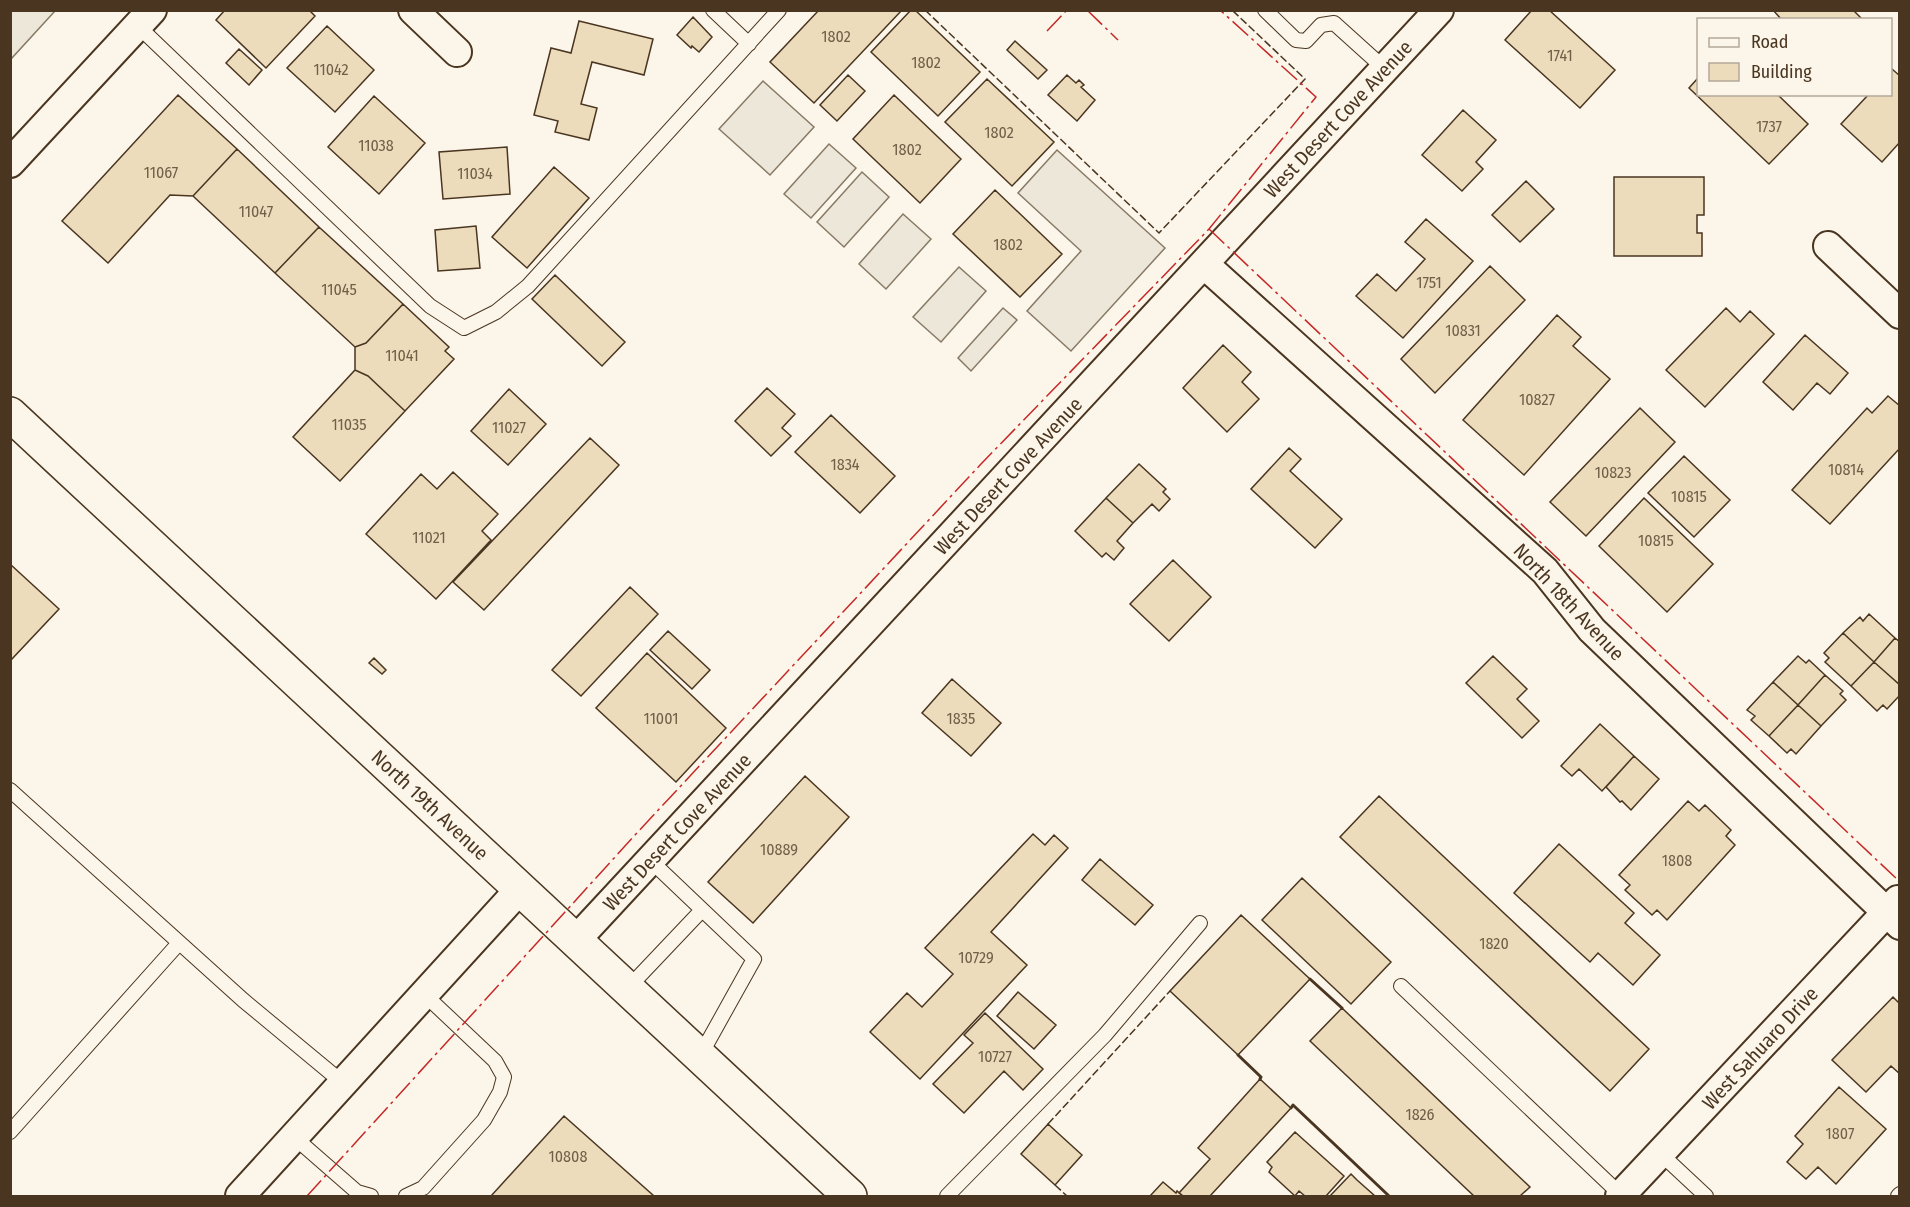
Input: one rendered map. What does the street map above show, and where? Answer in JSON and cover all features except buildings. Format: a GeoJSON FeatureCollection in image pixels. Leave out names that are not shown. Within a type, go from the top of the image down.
{"type":"FeatureCollection","features":[{"type":"Feature","properties":{"kind":"main road","name":"North 19th Avenue"},"geometry":{"type":"LineString","coordinates":[[10,414],[850,1197]]}},
{"type":"Feature","properties":{"kind":"street"},"geometry":{"type":"LineString","coordinates":[[413,10],[456,52]]}},
{"type":"Feature","properties":{"kind":"street","name":"West Desert Cove Avenue"},"geometry":{"type":"LineString","coordinates":[[576,940],[1439,10]]}},
{"type":"Feature","properties":{"kind":"street"},"geometry":{"type":"LineString","coordinates":[[10,164],[145,18]]}},
{"type":"Feature","properties":{"kind":"street"},"geometry":{"type":"LineString","coordinates":[[1828,246],[1899,314]]}},
{"type":"Feature","properties":{"kind":"street","name":"North 18th Avenue"},"geometry":{"type":"LineString","coordinates":[[1204,264],[1545,571],[1592,630],[1895,912]]}},
{"type":"Feature","properties":{"kind":"street"},"geometry":{"type":"LineString","coordinates":[[240,1197],[520,889]]}},
{"type":"Feature","properties":{"kind":"street","name":"West Sahuaro Drive"},"geometry":{"type":"LineString","coordinates":[[1621,1196],[1895,912]]}},
{"type":"Feature","properties":{"kind":"lane"},"geometry":{"type":"LineString","coordinates":[[713,10],[749,44]]}},
{"type":"Feature","properties":{"kind":"lane"},"geometry":{"type":"LineString","coordinates":[[145,18],[430,306],[464,328],[496,312],[528,286],[779,10]]}},
{"type":"Feature","properties":{"kind":"lane"},"geometry":{"type":"LineString","coordinates":[[1264,10],[1296,40],[1306,41],[1321,25],[1334,23],[1385,69]]}},
{"type":"Feature","properties":{"kind":"lane"},"geometry":{"type":"LineString","coordinates":[[10,790],[243,1000],[343,1083]]}},
{"type":"Feature","properties":{"kind":"lane"},"geometry":{"type":"LineString","coordinates":[[651,861],[754,959],[700,1056]]}},
{"type":"Feature","properties":{"kind":"lane"},"geometry":{"type":"LineString","coordinates":[[628,988],[702,909]]}},
{"type":"Feature","properties":{"kind":"lane"},"geometry":{"type":"LineString","coordinates":[[947,1197],[1105,1035],[1200,923]]}},
{"type":"Feature","properties":{"kind":"lane"},"geometry":{"type":"LineString","coordinates":[[10,1132],[179,943]]}},
{"type":"Feature","properties":{"kind":"lane"},"geometry":{"type":"LineString","coordinates":[[1401,986],[1621,1196]]}},
{"type":"Feature","properties":{"kind":"lane"},"geometry":{"type":"LineString","coordinates":[[406,1197],[423,1188],[484,1120],[500,1092],[504,1077],[495,1061],[424,994]]}},
{"type":"Feature","properties":{"kind":"lane"},"geometry":{"type":"LineString","coordinates":[[294,1137],[357,1192],[370,1197]]}},
{"type":"Feature","properties":{"kind":"lane"},"geometry":{"type":"LineString","coordinates":[[1661,1154],[1706,1197]]}},
{"type":"Feature","properties":{"kind":"shaded area"},"geometry":{"type":"Polygon","coordinates":[[[10,11],[55,11],[11,59],[10,11]]]}},
{"type":"Feature","properties":{"kind":"shaded area"},"geometry":{"type":"Polygon","coordinates":[[[763,81],[814,127],[770,175],[719,129],[763,81]]]}},
{"type":"Feature","properties":{"kind":"shaded area"},"geometry":{"type":"Polygon","coordinates":[[[829,144],[856,168],[811,218],[784,194],[829,144]]]}},
{"type":"Feature","properties":{"kind":"shaded area"},"geometry":{"type":"Polygon","coordinates":[[[1057,150],[1165,248],[1071,351],[1027,311],[1081,251],[1018,193],[1057,150]]]}},
{"type":"Feature","properties":{"kind":"shaded area"},"geometry":{"type":"Polygon","coordinates":[[[862,172],[889,197],[844,247],[817,222],[862,172]]]}},
{"type":"Feature","properties":{"kind":"shaded area"},"geometry":{"type":"Polygon","coordinates":[[[903,214],[931,239],[886,289],[859,264],[903,214]]]}},
{"type":"Feature","properties":{"kind":"shaded area"},"geometry":{"type":"Polygon","coordinates":[[[959,267],[986,291],[941,342],[913,317],[959,267]]]}},
{"type":"Feature","properties":{"kind":"shaded area"},"geometry":{"type":"Polygon","coordinates":[[[1003,308],[1017,320],[971,371],[958,358],[1003,308]]]}},
{"type":"Feature","properties":{"kind":"fence"},"geometry":{"type":"LineString","coordinates":[[925,10],[1159,233],[1305,79],[1232,10]]}},
{"type":"Feature","properties":{"kind":"fence"},"geometry":{"type":"LineString","coordinates":[[1048,1124],[1170,991]]}},
{"type":"Feature","properties":{"kind":"fence"},"geometry":{"type":"LineString","coordinates":[[1055,1185],[1067,1196]]}},
{"type":"Feature","properties":{"kind":"wall"},"geometry":{"type":"LineString","coordinates":[[1310,979],[1342,1008]]}},
{"type":"Feature","properties":{"kind":"wall"},"geometry":{"type":"LineString","coordinates":[[1238,1055],[1261,1077],[1260,1079]]}},
{"type":"Feature","properties":{"kind":"wall"},"geometry":{"type":"LineString","coordinates":[[1291,1108],[1293,1105],[1389,1196]]}},
{"type":"Feature","properties":{"kind":"power"},"geometry":{"type":"LineString","coordinates":[[1047,31],[1067,10]]}},
{"type":"Feature","properties":{"kind":"power"},"geometry":{"type":"LineString","coordinates":[[1087,10],[1118,40]]}},
{"type":"Feature","properties":{"kind":"power"},"geometry":{"type":"LineString","coordinates":[[307,1196],[635,835],[981,464],[1209,229],[1316,97],[1220,10]]}},
{"type":"Feature","properties":{"kind":"power"},"geometry":{"type":"LineString","coordinates":[[1209,229],[1900,882]]}}]}
